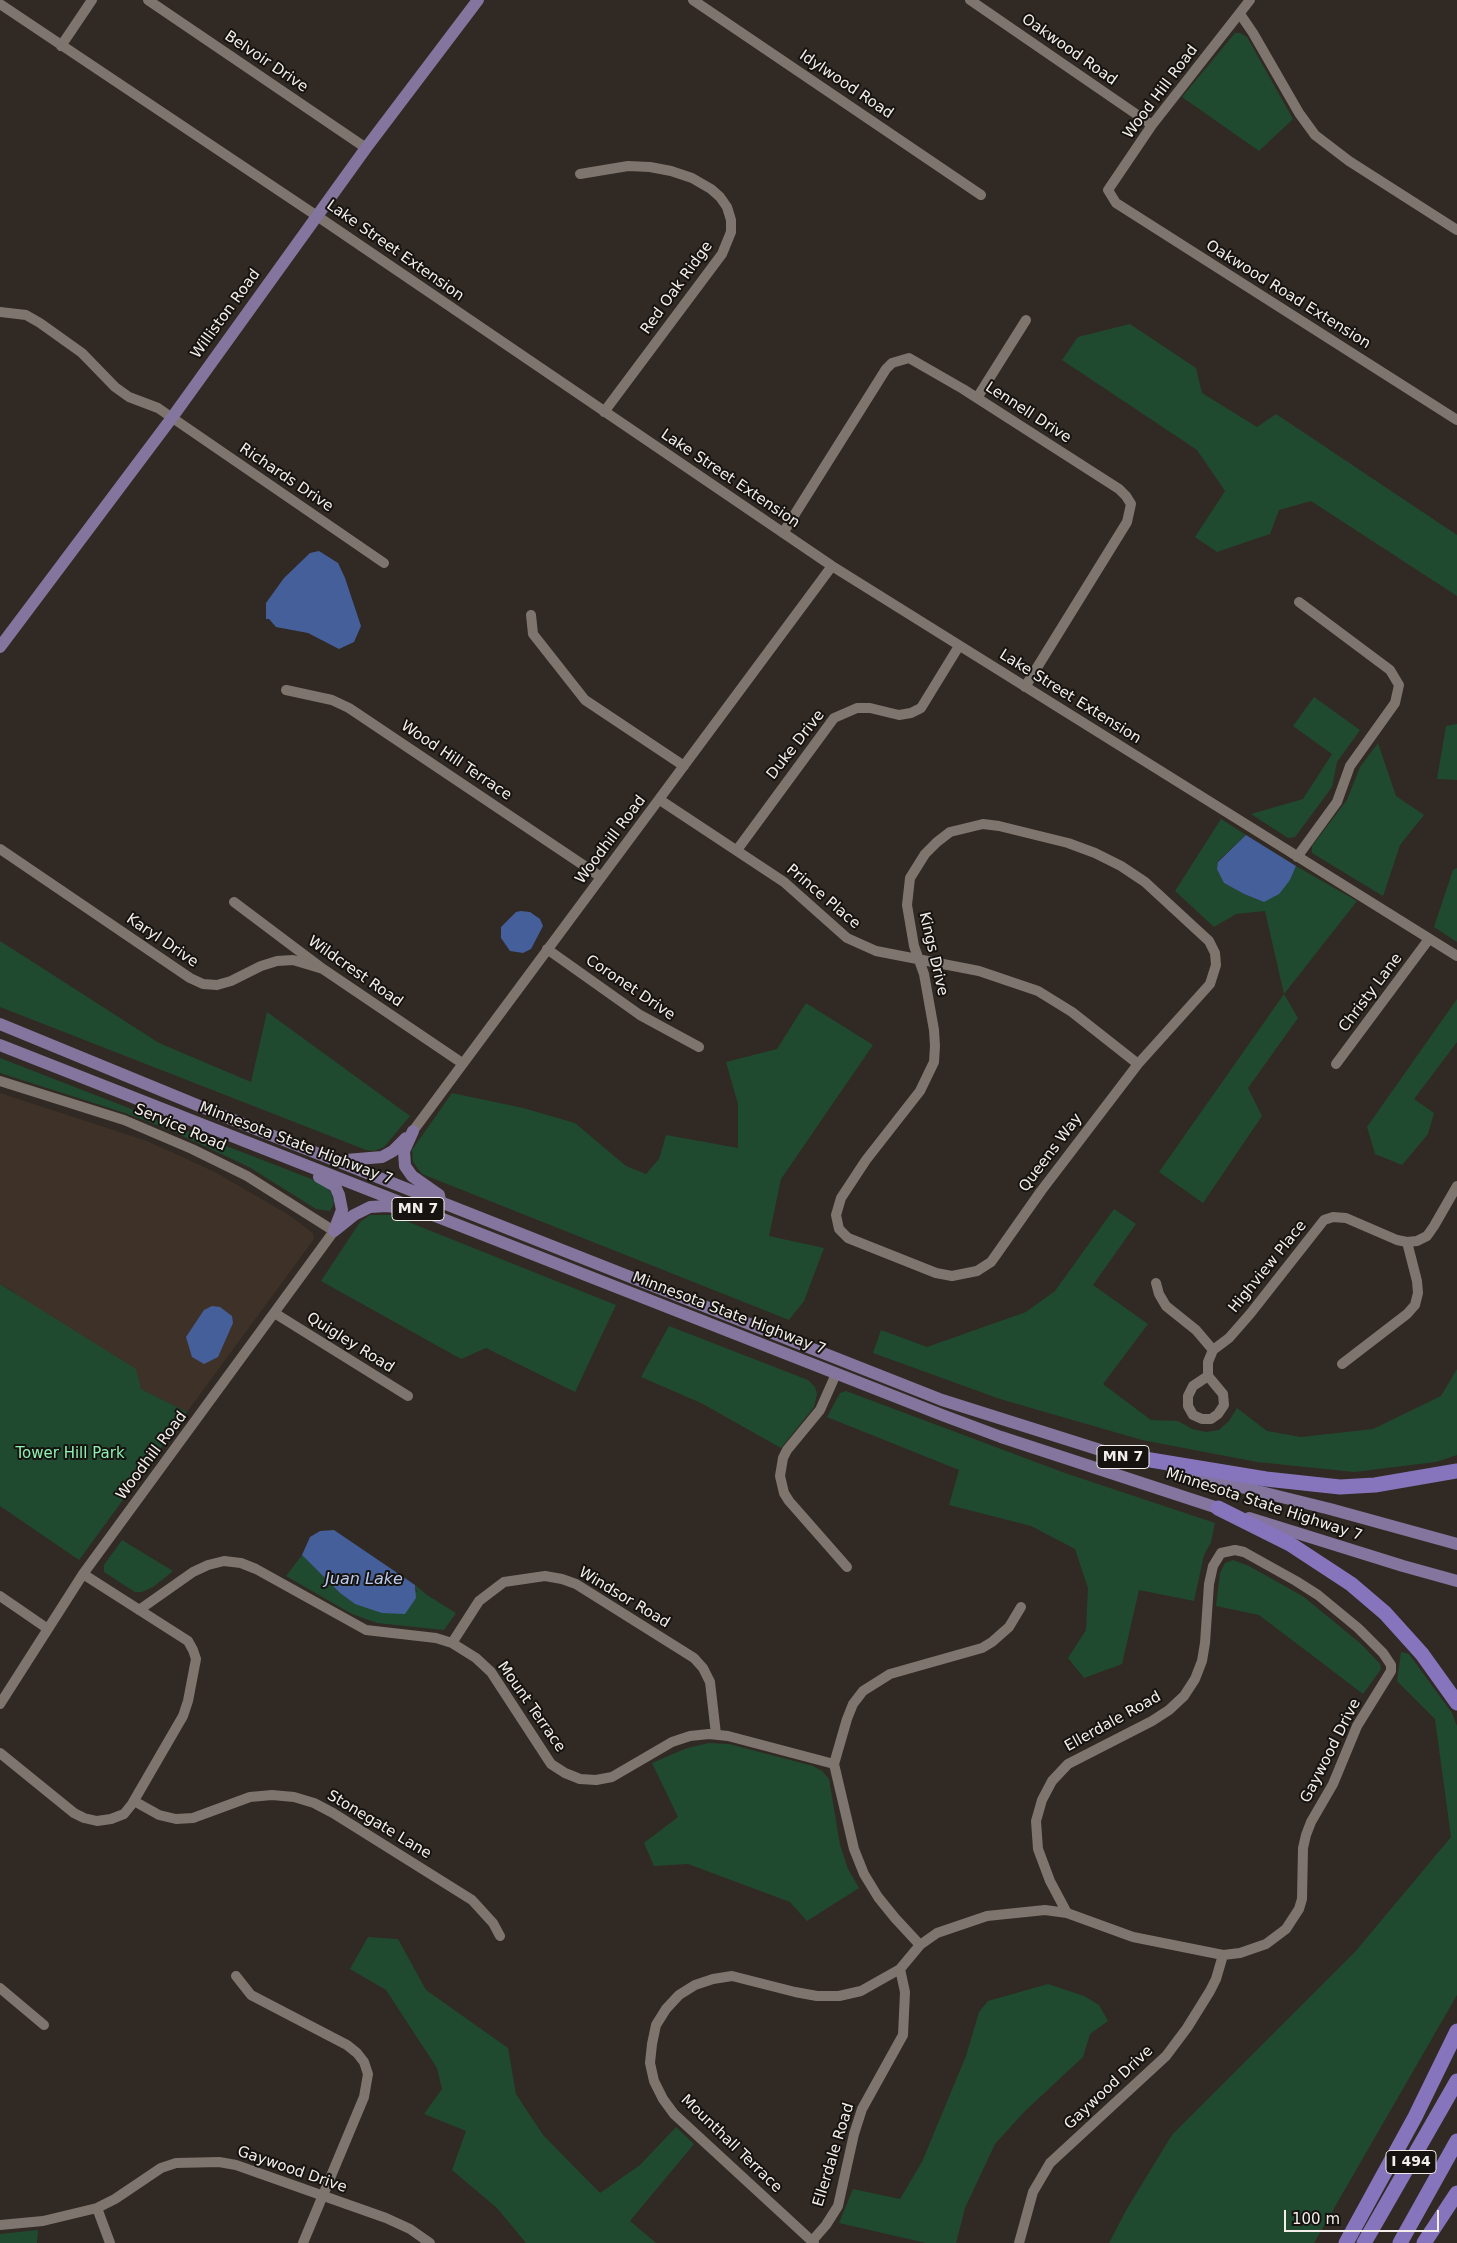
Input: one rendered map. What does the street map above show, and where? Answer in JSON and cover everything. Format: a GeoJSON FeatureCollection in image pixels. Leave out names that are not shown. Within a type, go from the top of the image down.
{"type":"FeatureCollection","features":[{"type":"Feature","properties":{"kind":"highway"},"geometry":{"type":"LineString","coordinates":[[1108,1453],[1266,1479],[1340,1486],[1375,1485],[1457,1471]]}},
{"type":"Feature","properties":{"kind":"highway"},"geometry":{"type":"LineString","coordinates":[[1218,1508],[1290,1544],[1351,1584],[1385,1613],[1422,1654],[1457,1704]]}},
{"type":"Feature","properties":{"kind":"highway"},"geometry":{"type":"LineString","coordinates":[[1346,2243],[1415,2117],[1457,2031]]}},
{"type":"Feature","properties":{"kind":"highway","name":"I 494"},"geometry":{"type":"LineString","coordinates":[[1364,2243],[1457,2081]]}},
{"type":"Feature","properties":{"kind":"highway","name":"I 494"},"geometry":{"type":"LineString","coordinates":[[1400,2243],[1457,2141]]}},
{"type":"Feature","properties":{"kind":"highway"},"geometry":{"type":"LineString","coordinates":[[1424,2243],[1457,2192]]}},
{"type":"Feature","properties":{"kind":"main road","name":"Williston Road"},"geometry":{"type":"LineString","coordinates":[[0,647],[172,418],[366,148],[478,0]]}},
{"type":"Feature","properties":{"kind":"main road","name":"Minnesota State Highway 7"},"geometry":{"type":"LineString","coordinates":[[0,1024],[253,1128],[339,1160],[942,1400],[1108,1453],[1330,1509],[1457,1544]]}},
{"type":"Feature","properties":{"kind":"main road","name":"Minnesota State Highway 7"},"geometry":{"type":"LineString","coordinates":[[0,1046],[1001,1437],[1218,1508],[1457,1581]]}},
{"type":"Feature","properties":{"kind":"main road"},"geometry":{"type":"LineString","coordinates":[[339,1160],[370,1160],[382,1157],[393,1151],[413,1131]]}},
{"type":"Feature","properties":{"kind":"main road"},"geometry":{"type":"LineString","coordinates":[[413,1131],[404,1151],[405,1166],[412,1176],[439,1195],[440,1201]]}},
{"type":"Feature","properties":{"kind":"main road"},"geometry":{"type":"LineString","coordinates":[[285,1157],[335,1186],[340,1195],[342,1210],[334,1231]]}},
{"type":"Feature","properties":{"kind":"main road"},"geometry":{"type":"LineString","coordinates":[[334,1231],[354,1215],[370,1207],[387,1206],[428,1213]]}},
{"type":"Feature","properties":{"kind":"street"},"geometry":{"type":"LineString","coordinates":[[61,46],[92,0]]}},
{"type":"Feature","properties":{"kind":"street","name":"Belvoir Drive"},"geometry":{"type":"LineString","coordinates":[[148,0],[366,148]]}},
{"type":"Feature","properties":{"kind":"street","name":"Idylwood Road"},"geometry":{"type":"LineString","coordinates":[[693,0],[981,195]]}},
{"type":"Feature","properties":{"kind":"street","name":"Oakwood Road"},"geometry":{"type":"LineString","coordinates":[[970,0],[1152,125]]}},
{"type":"Feature","properties":{"kind":"street","name":"Wood Hill Road"},"geometry":{"type":"LineString","coordinates":[[1108,190],[1152,125],[1250,0]]}},
{"type":"Feature","properties":{"kind":"street","name":"Lake Street Extension"},"geometry":{"type":"LineString","coordinates":[[0,4],[317,216],[832,566],[1457,956]]}},
{"type":"Feature","properties":{"kind":"street"},"geometry":{"type":"LineString","coordinates":[[1240,14],[1299,113],[1315,135],[1349,161],[1457,230]]}},
{"type":"Feature","properties":{"kind":"street","name":"Red Oak Ridge"},"geometry":{"type":"LineString","coordinates":[[580,174],[628,166],[650,167],[671,171],[692,178],[711,189],[727,207],[731,220],[732,232],[722,254],[604,412]]}},
{"type":"Feature","properties":{"kind":"street","name":"Oakwood Road Extension"},"geometry":{"type":"LineString","coordinates":[[1108,190],[1116,204],[1457,420]]}},
{"type":"Feature","properties":{"kind":"street","name":"Richards Drive"},"geometry":{"type":"LineString","coordinates":[[0,312],[26,315],[40,323],[82,352],[115,387],[130,397],[158,408],[384,563]]}},
{"type":"Feature","properties":{"kind":"street"},"geometry":{"type":"LineString","coordinates":[[977,398],[1026,320]]}},
{"type":"Feature","properties":{"kind":"street","name":"Lennell Drive"},"geometry":{"type":"LineString","coordinates":[[783,533],[886,369],[892,363],[909,358],[977,398],[1119,490],[1131,504],[1126,522],[1025,687]]}},
{"type":"Feature","properties":{"kind":"street","name":"Woodhill Road"},"geometry":{"type":"LineString","coordinates":[[413,1131],[832,566]]}},
{"type":"Feature","properties":{"kind":"street"},"geometry":{"type":"LineString","coordinates":[[1296,857],[1337,802],[1350,766],[1395,702],[1399,685],[1390,670],[1299,602]]}},
{"type":"Feature","properties":{"kind":"street"},"geometry":{"type":"LineString","coordinates":[[531,615],[533,634],[585,700],[684,766]]}},
{"type":"Feature","properties":{"kind":"street","name":"Duke Drive"},"geometry":{"type":"LineString","coordinates":[[737,850],[834,718],[857,708],[870,708],[899,715],[911,713],[921,708],[959,646]]}},
{"type":"Feature","properties":{"kind":"street","name":"Wood Hill Terrace"},"geometry":{"type":"LineString","coordinates":[[286,690],[332,700],[348,708],[601,877]]}},
{"type":"Feature","properties":{"kind":"street","name":"Prince Place"},"geometry":{"type":"LineString","coordinates":[[660,800],[793,889],[847,938],[876,951],[919,958],[1003,978],[1038,991],[1072,1012],[1138,1064]]}},
{"type":"Feature","properties":{"kind":"street","name":"Kings Drive"},"geometry":{"type":"LineString","coordinates":[[839,1229],[836,1215],[841,1198],[866,1160],[920,1091],[934,1062],[934,1030],[924,974],[914,946],[907,905],[910,878],[925,854],[937,842],[950,832],[982,824],[1041,835],[1095,853],[1121,866],[1145,882],[1201,932]]}},
{"type":"Feature","properties":{"kind":"street","name":"Karyl Drive"},"geometry":{"type":"LineString","coordinates":[[0,849],[190,978],[203,984],[217,985],[230,981],[277,961],[293,960],[323,969]]}},
{"type":"Feature","properties":{"kind":"street","name":"Wildcrest Road"},"geometry":{"type":"LineString","coordinates":[[234,902],[323,969],[462,1063]]}},
{"type":"Feature","properties":{"kind":"street","name":"Queens Way"},"geometry":{"type":"LineString","coordinates":[[839,1229],[848,1238],[936,1273],[952,1276],[977,1271],[991,1262],[1041,1191],[1138,1064],[1210,984],[1214,975],[1215,952],[1210,941],[1201,932]]}},
{"type":"Feature","properties":{"kind":"street","name":"Christy Lane"},"geometry":{"type":"LineString","coordinates":[[1336,1064],[1429,939]]}},
{"type":"Feature","properties":{"kind":"street","name":"Coronet Drive"},"geometry":{"type":"LineString","coordinates":[[547,949],[640,1015],[699,1047]]}},
{"type":"Feature","properties":{"kind":"street","name":"Service Road"},"geometry":{"type":"LineString","coordinates":[[0,1081],[124,1120],[192,1149],[247,1176],[334,1231]]}},
{"type":"Feature","properties":{"kind":"street"},"geometry":{"type":"LineString","coordinates":[[1342,1364],[1415,1305],[1418,1293],[1417,1282],[1407,1242],[1427,1236],[1457,1186]]}},
{"type":"Feature","properties":{"kind":"street","name":"Highview Place"},"geometry":{"type":"LineString","coordinates":[[1213,1350],[1229,1338],[1250,1314],[1324,1220],[1333,1217],[1346,1218],[1407,1242]]}},
{"type":"Feature","properties":{"kind":"street","name":"Woodhill Road"},"geometry":{"type":"LineString","coordinates":[[0,1704],[83,1574],[276,1314],[334,1231]]}},
{"type":"Feature","properties":{"kind":"street"},"geometry":{"type":"LineString","coordinates":[[1156,1283],[1159,1294],[1166,1306],[1196,1330],[1213,1350],[1208,1362],[1208,1376]]}},
{"type":"Feature","properties":{"kind":"street","name":"Quigley Road"},"geometry":{"type":"LineString","coordinates":[[276,1314],[408,1396]]}},
{"type":"Feature","properties":{"kind":"street"},"geometry":{"type":"LineString","coordinates":[[836,1374],[820,1410],[787,1450],[783,1458],[780,1476],[784,1493],[789,1501],[847,1567]]}},
{"type":"Feature","properties":{"kind":"street","name":"Gaywood Drive"},"geometry":{"type":"LineString","coordinates":[[1067,1913],[1133,1937],[1224,1955],[1240,1954],[1266,1944],[1295,1918],[1302,1899],[1302,1848],[1306,1835],[1311,1822],[1333,1784],[1357,1726],[1391,1671],[1391,1665],[1383,1653],[1358,1628],[1318,1595],[1244,1552],[1235,1550],[1221,1553]]}},
{"type":"Feature","properties":{"kind":"street","name":"Ellerdale Road"},"geometry":{"type":"LineString","coordinates":[[1067,1913],[1050,1881],[1038,1849],[1035,1833],[1038,1811],[1042,1800],[1052,1781],[1068,1764],[1152,1720],[1169,1710],[1184,1696],[1195,1679],[1202,1661],[1209,1584],[1213,1566],[1221,1553]]}},
{"type":"Feature","properties":{"kind":"street","name":"Mount Terrace"},"geometry":{"type":"LineString","coordinates":[[139,1610],[193,1572],[208,1565],[224,1562],[240,1563],[256,1569],[366,1630],[430,1637],[452,1643],[476,1658],[491,1672],[551,1764],[565,1773],[580,1779],[596,1780],[612,1777],[672,1742],[690,1736],[716,1734],[746,1740],[834,1764]]}},
{"type":"Feature","properties":{"kind":"street"},"geometry":{"type":"LineString","coordinates":[[0,1753],[74,1813],[97,1821],[111,1819],[124,1814],[134,1801],[183,1716],[190,1694],[196,1659],[188,1641],[83,1574]]}},
{"type":"Feature","properties":{"kind":"street","name":"Windsor Road"},"geometry":{"type":"LineString","coordinates":[[452,1643],[478,1601],[504,1582],[545,1576],[562,1579],[576,1584],[694,1658],[703,1668],[710,1682],[716,1734]]}},
{"type":"Feature","properties":{"kind":"street"},"geometry":{"type":"LineString","coordinates":[[0,1596],[48,1628]]}},
{"type":"Feature","properties":{"kind":"street"},"geometry":{"type":"LineString","coordinates":[[920,1945],[878,1897],[864,1874],[854,1849],[834,1764],[847,1719],[853,1704],[863,1691],[890,1674],[982,1648],[1009,1627],[1021,1608]]}},
{"type":"Feature","properties":{"kind":"street","name":"Stonegate Lane"},"geometry":{"type":"LineString","coordinates":[[134,1801],[159,1815],[176,1818],[193,1818],[250,1797],[272,1794],[294,1797],[314,1803],[472,1900],[493,1922],[500,1936]]}},
{"type":"Feature","properties":{"kind":"street"},"geometry":{"type":"LineString","coordinates":[[900,1970],[920,1945],[937,1933],[987,1916],[1026,1910],[1067,1913]]}},
{"type":"Feature","properties":{"kind":"street","name":"Gaywood Drive"},"geometry":{"type":"LineString","coordinates":[[1019,2243],[1033,2192],[1050,2163],[1166,2056],[1188,2028],[1213,1985],[1224,1955]]}},
{"type":"Feature","properties":{"kind":"street","name":"Ellerdale Road"},"geometry":{"type":"LineString","coordinates":[[813,2242],[838,2206],[854,2134],[862,2109],[903,2035],[905,1992],[900,1970]]}},
{"type":"Feature","properties":{"kind":"street","name":"Mounthall Terrace"},"geometry":{"type":"LineString","coordinates":[[813,2242],[674,2114],[663,2099],[654,2081],[650,2063],[656,2025],[666,2009],[679,1995],[695,1985],[713,1979],[732,1976],[817,1996],[839,1996],[861,1990],[900,1970]]}},
{"type":"Feature","properties":{"kind":"street"},"geometry":{"type":"LineString","coordinates":[[236,1976],[251,1995],[347,2045],[364,2062],[368,2074],[364,2097],[302,2243]]}},
{"type":"Feature","properties":{"kind":"street"},"geometry":{"type":"LineString","coordinates":[[0,1988],[44,2025]]}},
{"type":"Feature","properties":{"kind":"street","name":"Gaywood Drive"},"geometry":{"type":"LineString","coordinates":[[0,2225],[43,2221],[97,2208],[115,2199],[161,2168],[186,2162],[219,2162],[236,2165],[386,2218],[410,2229],[430,2243]]}},
{"type":"Feature","properties":{"kind":"street"},"geometry":{"type":"LineString","coordinates":[[97,2208],[110,2243]]}},
{"type":"Feature","properties":{"kind":"shaded area"},"geometry":{"type":"Polygon","coordinates":[[[0,1093],[147,1141],[215,1172],[289,1215],[313,1233],[314,1239],[187,1412],[141,1389],[11,1290],[0,1284],[0,1093]]]}},
{"type":"Feature","properties":{"kind":"green space"},"geometry":{"type":"Polygon","coordinates":[[[1235,33],[1240,33],[1247,37],[1293,119],[1259,151],[1182,97],[1235,33]]]}},
{"type":"Feature","properties":{"kind":"green space"},"geometry":{"type":"Polygon","coordinates":[[[1130,324],[1196,368],[1202,393],[1257,427],[1276,414],[1457,535],[1457,596],[1311,501],[1279,510],[1270,534],[1217,552],[1195,537],[1225,491],[1197,450],[1062,360],[1078,337],[1130,324]]]}},
{"type":"Feature","properties":{"kind":"green space"},"geometry":{"type":"Polygon","coordinates":[[[1314,697],[1360,730],[1337,762],[1332,787],[1295,837],[1288,838],[1251,814],[1303,799],[1332,754],[1293,726],[1314,697]]]}},
{"type":"Feature","properties":{"kind":"green space"},"geometry":{"type":"Polygon","coordinates":[[[1457,724],[1457,780],[1437,779],[1446,726],[1457,724]]]}},
{"type":"Feature","properties":{"kind":"green space"},"geometry":{"type":"Polygon","coordinates":[[[1378,743],[1396,796],[1424,815],[1400,845],[1383,896],[1312,853],[1312,846],[1347,800],[1360,767],[1378,743]]]}},
{"type":"Feature","properties":{"kind":"green space"},"geometry":{"type":"Polygon","coordinates":[[[1221,819],[1246,835],[1218,861],[1224,883],[1264,902],[1290,880],[1296,866],[1357,901],[1284,994],[1265,911],[1236,914],[1214,927],[1175,891],[1221,819]]]}},
{"type":"Feature","properties":{"kind":"green space"},"geometry":{"type":"Polygon","coordinates":[[[1457,868],[1457,942],[1434,927],[1453,870],[1457,868]]]}},
{"type":"Feature","properties":{"kind":"green space"},"geometry":{"type":"Polygon","coordinates":[[[0,941],[159,1043],[251,1082],[267,1012],[410,1116],[384,1147],[374,1151],[366,1150],[0,1007],[0,941]]]}},
{"type":"Feature","properties":{"kind":"green space"},"geometry":{"type":"Polygon","coordinates":[[[1284,994],[1298,1018],[1248,1088],[1262,1116],[1203,1203],[1159,1172],[1284,994]]]}},
{"type":"Feature","properties":{"kind":"green space"},"geometry":{"type":"Polygon","coordinates":[[[1457,999],[1457,1042],[1414,1099],[1434,1113],[1428,1134],[1402,1165],[1375,1154],[1367,1127],[1457,999]]]}},
{"type":"Feature","properties":{"kind":"green space"},"geometry":{"type":"Polygon","coordinates":[[[806,1003],[873,1045],[781,1179],[769,1236],[824,1248],[804,1301],[789,1320],[422,1174],[413,1162],[412,1150],[452,1093],[523,1108],[575,1123],[626,1166],[646,1174],[659,1159],[666,1135],[738,1148],[738,1104],[726,1062],[777,1049],[806,1003]]]}},
{"type":"Feature","properties":{"kind":"green space"},"geometry":{"type":"Polygon","coordinates":[[[0,1058],[319,1182],[326,1186],[331,1193],[334,1201],[333,1206],[330,1211],[316,1209],[249,1167],[170,1130],[125,1113],[0,1073],[0,1058]]]}},
{"type":"Feature","properties":{"kind":"green space"},"geometry":{"type":"Polygon","coordinates":[[[1114,1209],[1136,1224],[1093,1285],[1148,1324],[1103,1384],[1151,1420],[1178,1421],[1192,1429],[1206,1432],[1219,1430],[1229,1421],[1237,1408],[1267,1431],[1301,1437],[1373,1429],[1441,1396],[1457,1369],[1457,1455],[1436,1462],[1354,1472],[1257,1462],[1142,1440],[1000,1399],[873,1353],[881,1330],[927,1347],[1026,1312],[1055,1291],[1114,1209]]]}},
{"type":"Feature","properties":{"kind":"green space"},"geometry":{"type":"Polygon","coordinates":[[[370,1215],[391,1215],[616,1305],[575,1392],[486,1348],[461,1359],[321,1281],[360,1222],[370,1215]]]}},
{"type":"Feature","properties":{"kind":"green space","name":"Tower Hill Park"},"geometry":{"type":"Polygon","coordinates":[[[0,1284],[136,1369],[141,1389],[187,1412],[79,1560],[0,1506],[0,1284]]]}},
{"type":"Feature","properties":{"kind":"green space"},"geometry":{"type":"Polygon","coordinates":[[[669,1326],[808,1380],[815,1387],[817,1394],[814,1407],[781,1448],[701,1403],[641,1377],[669,1326]]]}},
{"type":"Feature","properties":{"kind":"green space"},"geometry":{"type":"Polygon","coordinates":[[[846,1391],[1065,1473],[1215,1523],[1211,1542],[1204,1555],[1194,1601],[1139,1590],[1122,1664],[1084,1678],[1068,1658],[1086,1630],[1088,1588],[1075,1549],[1031,1526],[949,1505],[959,1470],[827,1417],[840,1393],[846,1391]]]}},
{"type":"Feature","properties":{"kind":"green space"},"geometry":{"type":"Polygon","coordinates":[[[122,1540],[173,1571],[153,1587],[142,1592],[135,1592],[104,1572],[104,1565],[122,1540]]]}},
{"type":"Feature","properties":{"kind":"green space"},"geometry":{"type":"Polygon","coordinates":[[[302,1555],[340,1593],[355,1604],[417,1592],[415,1585],[456,1613],[444,1630],[377,1623],[352,1614],[286,1576],[302,1555]]]}},
{"type":"Feature","properties":{"kind":"green space"},"geometry":{"type":"Polygon","coordinates":[[[1233,1560],[1249,1566],[1304,1597],[1361,1644],[1380,1664],[1381,1669],[1363,1694],[1259,1615],[1216,1606],[1220,1573],[1225,1563],[1233,1560]]]}},
{"type":"Feature","properties":{"kind":"green space"},"geometry":{"type":"Polygon","coordinates":[[[1401,1652],[1409,1654],[1452,1713],[1457,1726],[1457,1995],[1314,2243],[1109,2243],[1128,2207],[1172,2135],[1355,1952],[1451,1837],[1435,1719],[1397,1681],[1401,1652]]]}},
{"type":"Feature","properties":{"kind":"green space"},"geometry":{"type":"Polygon","coordinates":[[[709,1743],[729,1744],[813,1766],[822,1771],[829,1779],[840,1845],[848,1869],[859,1888],[807,1921],[790,1902],[688,1864],[654,1866],[644,1843],[678,1817],[652,1763],[687,1748],[709,1743]]]}},
{"type":"Feature","properties":{"kind":"green space"},"geometry":{"type":"Polygon","coordinates":[[[368,1937],[398,1939],[426,1990],[508,2048],[516,2094],[543,2135],[600,2193],[640,2165],[676,2127],[694,2144],[630,2221],[656,2243],[526,2243],[497,2208],[452,2170],[466,2131],[424,2114],[442,2089],[437,2068],[386,1990],[350,1969],[368,1937]]]}},
{"type":"Feature","properties":{"kind":"green space"},"geometry":{"type":"Polygon","coordinates":[[[1048,1984],[1084,1996],[1099,2005],[1108,2021],[1090,2034],[1083,2057],[1025,2111],[995,2144],[965,2208],[956,2243],[926,2243],[839,2223],[853,2189],[900,2199],[922,2162],[966,2056],[979,2012],[988,2001],[1048,1984]]]}},
{"type":"Feature","properties":{"kind":"green space"},"geometry":{"type":"Polygon","coordinates":[[[38,2230],[37,2243],[0,2243],[0,2234],[38,2230]]]}},
{"type":"Feature","properties":{"kind":"water"},"geometry":{"type":"Polygon","coordinates":[[[319,551],[338,563],[361,626],[354,642],[339,649],[308,633],[276,627],[269,619],[266,619],[266,603],[284,578],[310,553],[319,551]]]}},
{"type":"Feature","properties":{"kind":"water"},"geometry":{"type":"Polygon","coordinates":[[[1246,835],[1296,866],[1290,880],[1279,894],[1264,902],[1224,883],[1217,869],[1218,862],[1246,835]]]}},
{"type":"Feature","properties":{"kind":"water"},"geometry":{"type":"Polygon","coordinates":[[[516,912],[530,912],[540,919],[543,926],[531,949],[523,953],[510,951],[501,938],[501,927],[516,912]]]}},
{"type":"Feature","properties":{"kind":"water"},"geometry":{"type":"Polygon","coordinates":[[[212,1306],[220,1307],[232,1316],[233,1323],[218,1357],[204,1364],[192,1357],[186,1337],[204,1310],[212,1306]]]}},
{"type":"Feature","properties":{"kind":"water","name":"Juan Lake"},"geometry":{"type":"Polygon","coordinates":[[[334,1530],[415,1585],[416,1598],[405,1614],[382,1613],[355,1604],[340,1593],[302,1555],[310,1537],[320,1531],[334,1530]]]}}]}
